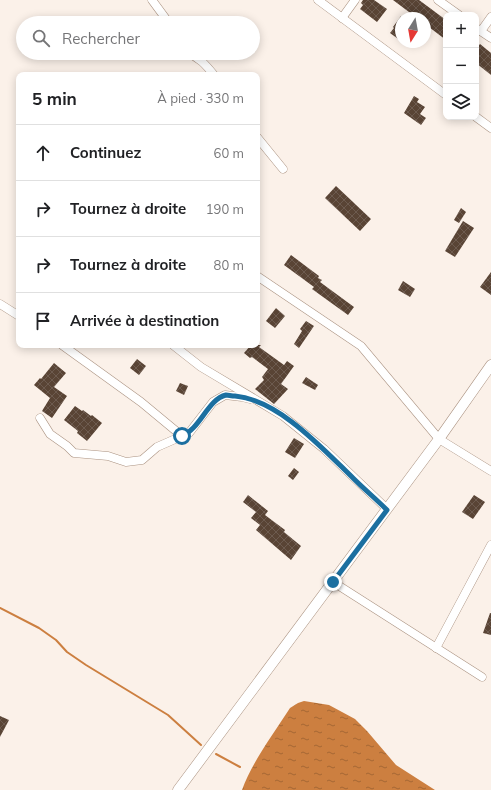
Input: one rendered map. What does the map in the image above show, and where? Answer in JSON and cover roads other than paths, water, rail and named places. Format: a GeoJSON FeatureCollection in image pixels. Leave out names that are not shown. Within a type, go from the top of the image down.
{"type":"FeatureCollection","features":[{"type":"Feature","properties":{"kind":"main road"},"geometry":{"type":"LineString","coordinates":[[178,790],[387,510],[491,365]]}},
{"type":"Feature","properties":{"kind":"street"},"geometry":{"type":"LineString","coordinates":[[152,0],[164,16]]}},
{"type":"Feature","properties":{"kind":"street"},"geometry":{"type":"LineString","coordinates":[[318,0],[443,92]]}},
{"type":"Feature","properties":{"kind":"street"},"geometry":{"type":"LineString","coordinates":[[342,18],[355,0]]}},
{"type":"Feature","properties":{"kind":"street"},"geometry":{"type":"LineString","coordinates":[[438,0],[454,12]]}},
{"type":"Feature","properties":{"kind":"street"},"geometry":{"type":"LineString","coordinates":[[479,28],[491,17]]}},
{"type":"Feature","properties":{"kind":"street"},"geometry":{"type":"LineString","coordinates":[[479,30],[491,38]]}},
{"type":"Feature","properties":{"kind":"street"},"geometry":{"type":"LineString","coordinates":[[200,60],[212,72]]}},
{"type":"Feature","properties":{"kind":"street"},"geometry":{"type":"LineString","coordinates":[[479,119],[491,128]]}},
{"type":"Feature","properties":{"kind":"street"},"geometry":{"type":"LineString","coordinates":[[260,141],[283,168]]}},
{"type":"Feature","properties":{"kind":"street"},"geometry":{"type":"LineString","coordinates":[[260,278],[361,346],[439,439],[491,471]]}},
{"type":"Feature","properties":{"kind":"street"},"geometry":{"type":"LineString","coordinates":[[0,304],[16,314]]}},
{"type":"Feature","properties":{"kind":"street"},"geometry":{"type":"LineString","coordinates":[[66,348],[140,402],[182,436]]}},
{"type":"Feature","properties":{"kind":"street"},"geometry":{"type":"LineString","coordinates":[[177,348],[201,367],[283,416],[324,449],[387,510]]}},
{"type":"Feature","properties":{"kind":"street"},"geometry":{"type":"LineString","coordinates":[[40,418],[50,434],[74,453],[108,456],[126,462],[142,460],[157,447],[189,433],[213,402],[225,395],[258,401]]}},
{"type":"Feature","properties":{"kind":"street"},"geometry":{"type":"LineString","coordinates":[[436,648],[491,545]]}},
{"type":"Feature","properties":{"kind":"street"},"geometry":{"type":"LineString","coordinates":[[333,582],[482,677]]}},
{"type":"Feature","properties":{"kind":"water"},"geometry":{"type":"Polygon","coordinates":[[[304,701],[329,705],[355,719],[396,765],[435,790],[242,790],[257,758],[290,708],[304,701]]]}},
{"type":"Feature","properties":{"kind":"waterway"},"geometry":{"type":"LineString","coordinates":[[0,608],[39,628],[56,640],[67,652],[86,665],[168,715],[201,745]]}},
{"type":"Feature","properties":{"kind":"waterway"},"geometry":{"type":"LineString","coordinates":[[216,754],[240,767]]}}]}
